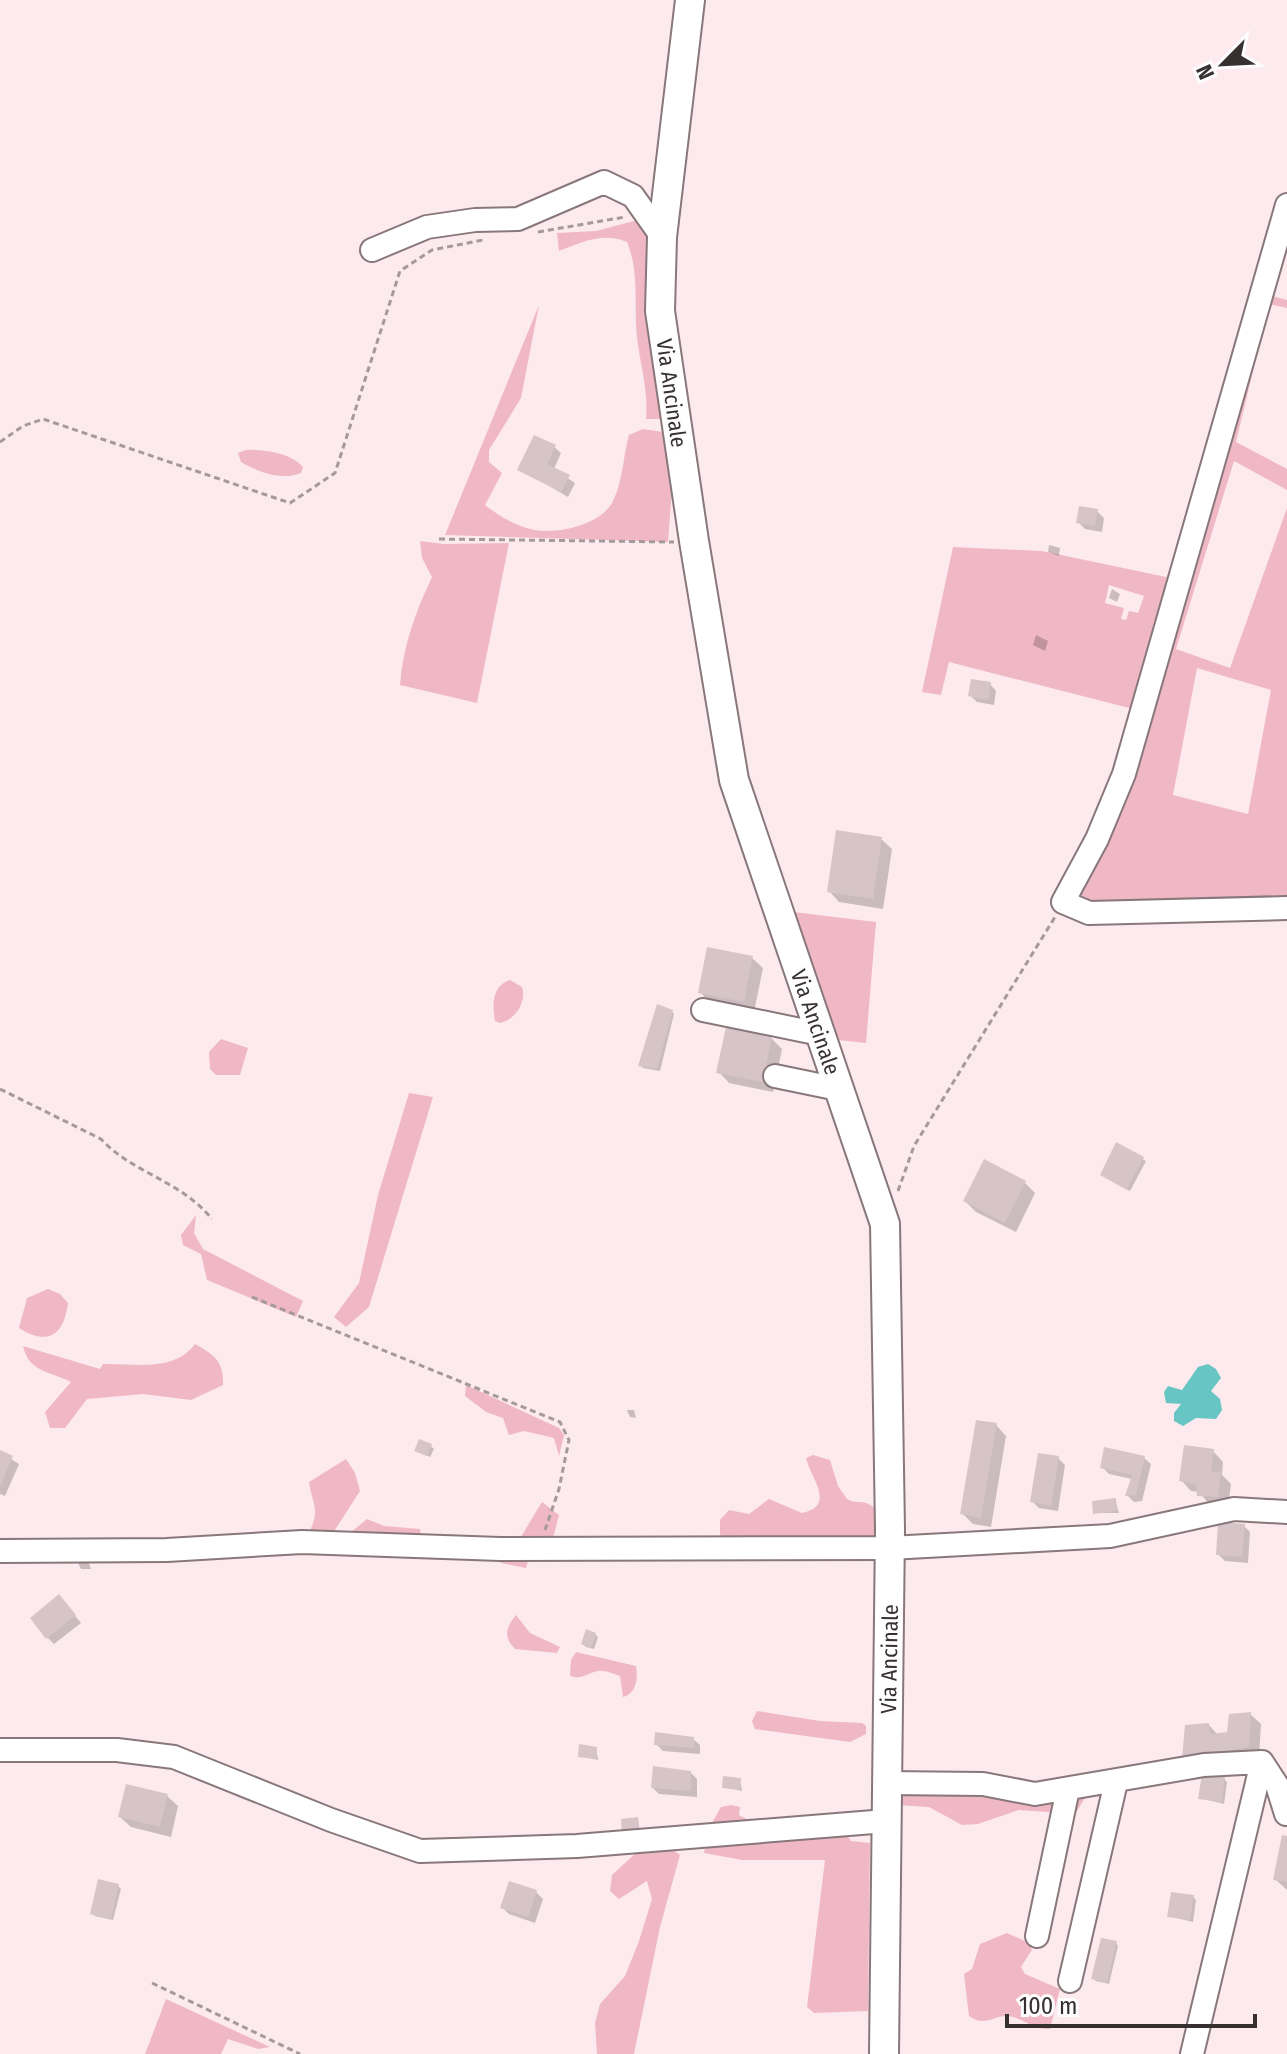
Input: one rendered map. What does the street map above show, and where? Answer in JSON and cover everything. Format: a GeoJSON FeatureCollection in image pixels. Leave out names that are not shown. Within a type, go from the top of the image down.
{"type":"FeatureCollection","features":[{"type":"Feature","properties":{"kind":"main road","name":"Via Ancinale"},"geometry":{"type":"LineString","coordinates":[[690,0],[662,237],[660,311],[694,541],[734,780],[885,1224],[890,1548],[884,2054]]}},
{"type":"Feature","properties":{"kind":"street"},"geometry":{"type":"LineString","coordinates":[[372,250],[427,227],[475,220],[518,219],[604,182],[633,196],[662,237]]}},
{"type":"Feature","properties":{"kind":"street"},"geometry":{"type":"LineString","coordinates":[[1287,205],[1276,281],[1124,774],[1097,839],[1063,902],[1089,913],[1287,908]]}},
{"type":"Feature","properties":{"kind":"street"},"geometry":{"type":"LineString","coordinates":[[703,1010],[820,1034]]}},
{"type":"Feature","properties":{"kind":"street"},"geometry":{"type":"LineString","coordinates":[[775,1076],[838,1089]]}},
{"type":"Feature","properties":{"kind":"street"},"geometry":{"type":"LineString","coordinates":[[0,1551],[167,1550],[302,1542],[538,1549],[890,1548],[1110,1536],[1234,1509],[1287,1512]]}},
{"type":"Feature","properties":{"kind":"street"},"geometry":{"type":"LineString","coordinates":[[0,1750],[117,1750],[174,1757],[331,1820],[420,1851],[577,1846],[886,1821]]}},
{"type":"Feature","properties":{"kind":"street"},"geometry":{"type":"LineString","coordinates":[[887,1783],[983,1784],[1035,1794],[1204,1765],[1262,1762]]}},
{"type":"Feature","properties":{"kind":"street"},"geometry":{"type":"LineString","coordinates":[[1262,1762],[1277,1785],[1286,1814]]}},
{"type":"Feature","properties":{"kind":"street"},"geometry":{"type":"LineString","coordinates":[[1192,2054],[1262,1762]]}},
{"type":"Feature","properties":{"kind":"street"},"geometry":{"type":"LineString","coordinates":[[1070,1981],[1116,1782]]}},
{"type":"Feature","properties":{"kind":"street"},"geometry":{"type":"LineString","coordinates":[[1037,1936],[1068,1789]]}},
{"type":"Feature","properties":{"kind":"path"},"geometry":{"type":"LineString","coordinates":[[536,233],[599,224],[644,212]]}},
{"type":"Feature","properties":{"kind":"path"},"geometry":{"type":"LineString","coordinates":[[0,442],[23,426],[43,419],[290,503],[335,473],[400,271],[432,250],[496,239]]}},
{"type":"Feature","properties":{"kind":"path"},"geometry":{"type":"LineString","coordinates":[[439,539],[694,541]]}},
{"type":"Feature","properties":{"kind":"path"},"geometry":{"type":"LineString","coordinates":[[885,1224],[914,1146],[1063,902]]}},
{"type":"Feature","properties":{"kind":"path"},"geometry":{"type":"LineString","coordinates":[[0,1089],[101,1139],[113,1152],[185,1191],[212,1219]]}},
{"type":"Feature","properties":{"kind":"path"},"geometry":{"type":"LineString","coordinates":[[252,1297],[560,1422],[569,1440],[559,1489],[538,1549]]}},
{"type":"Feature","properties":{"kind":"path"},"geometry":{"type":"LineString","coordinates":[[152,1983],[300,2054]]}},
{"type":"Feature","properties":{"kind":"shaded area"},"geometry":{"type":"Polygon","coordinates":[[[634,221],[648,225],[663,419],[646,419],[634,272],[627,242],[601,238],[559,251],[557,233],[596,231],[634,221]]]}},
{"type":"Feature","properties":{"kind":"shaded area"},"geometry":{"type":"Polygon","coordinates":[[[1264,294],[1287,300],[1287,308],[1269,304],[1236,442],[1287,469],[1287,490],[1234,461],[1176,649],[1230,668],[1287,508],[1287,910],[1067,903],[1101,841],[1264,294]],[[1197,668],[1173,795],[1248,814],[1271,690],[1197,668]]]}},
{"type":"Feature","properties":{"kind":"shaded area"},"geometry":{"type":"Polygon","coordinates":[[[539,305],[521,398],[489,450],[489,462],[502,473],[485,505],[508,520],[535,530],[556,531],[589,522],[613,501],[629,435],[643,429],[663,432],[672,489],[668,542],[445,535],[539,305]]]}},
{"type":"Feature","properties":{"kind":"shaded area"},"geometry":{"type":"Polygon","coordinates":[[[246,450],[285,455],[303,467],[301,473],[278,476],[255,469],[241,462],[238,453],[246,450]]]}},
{"type":"Feature","properties":{"kind":"shaded area"},"geometry":{"type":"Polygon","coordinates":[[[420,541],[443,544],[509,543],[477,703],[400,685],[411,630],[432,577],[422,558],[420,541]]]}},
{"type":"Feature","properties":{"kind":"shaded area"},"geometry":{"type":"Polygon","coordinates":[[[953,547],[1042,551],[1171,578],[1133,709],[949,662],[941,695],[922,692],[953,547]],[[1109,585],[1105,603],[1124,608],[1121,619],[1126,620],[1129,611],[1138,613],[1144,596],[1109,585]]]}},
{"type":"Feature","properties":{"kind":"shaded area"},"geometry":{"type":"Polygon","coordinates":[[[785,911],[876,922],[866,1043],[828,1039],[785,911]]]}},
{"type":"Feature","properties":{"kind":"shaded area"},"geometry":{"type":"Polygon","coordinates":[[[510,980],[522,987],[523,999],[515,1014],[500,1023],[495,1021],[495,996],[500,987],[510,980]]]}},
{"type":"Feature","properties":{"kind":"shaded area"},"geometry":{"type":"Polygon","coordinates":[[[221,1039],[248,1048],[240,1075],[216,1075],[210,1069],[209,1052],[221,1039]]]}},
{"type":"Feature","properties":{"kind":"shaded area"},"geometry":{"type":"Polygon","coordinates":[[[409,1093],[433,1097],[369,1307],[346,1327],[334,1317],[359,1283],[378,1195],[409,1093]]]}},
{"type":"Feature","properties":{"kind":"shaded area"},"geometry":{"type":"Polygon","coordinates":[[[196,1215],[194,1233],[203,1249],[303,1301],[296,1317],[207,1280],[201,1254],[183,1245],[181,1235],[196,1215]]]}},
{"type":"Feature","properties":{"kind":"shaded area"},"geometry":{"type":"Polygon","coordinates":[[[48,1289],[60,1294],[68,1303],[58,1330],[46,1337],[19,1328],[27,1298],[48,1289]]]}},
{"type":"Feature","properties":{"kind":"shaded area"},"geometry":{"type":"Polygon","coordinates":[[[195,1344],[217,1360],[222,1370],[223,1385],[191,1400],[143,1394],[87,1399],[65,1428],[50,1428],[45,1412],[71,1382],[35,1366],[23,1346],[100,1369],[103,1364],[165,1363],[186,1353],[195,1344]]]}},
{"type":"Feature","properties":{"kind":"shaded area"},"geometry":{"type":"Polygon","coordinates":[[[466,1385],[559,1428],[564,1435],[559,1456],[554,1438],[524,1431],[509,1435],[503,1418],[486,1412],[465,1396],[466,1385]]]}},
{"type":"Feature","properties":{"kind":"shaded area"},"geometry":{"type":"Polygon","coordinates":[[[813,1455],[830,1460],[838,1486],[847,1499],[866,1503],[876,1510],[879,1546],[724,1542],[720,1534],[720,1520],[729,1510],[749,1514],[769,1499],[802,1513],[818,1504],[819,1490],[806,1458],[813,1455]]]}},
{"type":"Feature","properties":{"kind":"shaded area"},"geometry":{"type":"Polygon","coordinates":[[[346,1459],[355,1473],[360,1491],[333,1533],[350,1533],[367,1519],[384,1526],[420,1529],[421,1536],[308,1535],[315,1513],[309,1482],[346,1459]]]}},
{"type":"Feature","properties":{"kind":"shaded area"},"geometry":{"type":"Polygon","coordinates":[[[542,1502],[559,1515],[549,1554],[530,1555],[526,1568],[501,1563],[498,1559],[519,1540],[542,1502]]]}},
{"type":"Feature","properties":{"kind":"shaded area"},"geometry":{"type":"Polygon","coordinates":[[[516,1615],[530,1633],[560,1647],[557,1653],[515,1649],[507,1632],[516,1615]]]}},
{"type":"Feature","properties":{"kind":"shaded area"},"geometry":{"type":"Polygon","coordinates":[[[576,1652],[636,1666],[634,1689],[623,1697],[620,1676],[606,1672],[570,1676],[571,1660],[576,1652]]]}},
{"type":"Feature","properties":{"kind":"shaded area"},"geometry":{"type":"Polygon","coordinates":[[[757,1711],[820,1721],[862,1723],[866,1726],[866,1734],[850,1742],[755,1729],[752,1721],[757,1711]]]}},
{"type":"Feature","properties":{"kind":"shaded area"},"geometry":{"type":"Polygon","coordinates":[[[897,1786],[1088,1793],[1075,1814],[1019,1810],[978,1824],[962,1825],[929,1807],[896,1805],[897,1786]]]}},
{"type":"Feature","properties":{"kind":"shaded area"},"geometry":{"type":"Polygon","coordinates":[[[721,1807],[740,1807],[739,1815],[752,1822],[847,1835],[851,1841],[870,1843],[868,2011],[814,2013],[807,2007],[825,1860],[742,1860],[704,1853],[709,1828],[721,1807]]]}},
{"type":"Feature","properties":{"kind":"shaded area"},"geometry":{"type":"Polygon","coordinates":[[[668,1846],[680,1855],[660,1927],[634,2054],[597,2054],[595,2023],[600,2004],[625,1976],[652,1899],[647,1881],[619,1899],[610,1891],[612,1875],[638,1851],[668,1846]]]}},
{"type":"Feature","properties":{"kind":"shaded area"},"geometry":{"type":"Polygon","coordinates":[[[1007,1933],[1029,1943],[1032,1950],[1021,1967],[1025,1974],[1060,1989],[1050,2029],[1035,2027],[1007,2016],[981,2021],[969,2016],[964,1974],[972,1969],[980,1944],[1007,1933]]]}},
{"type":"Feature","properties":{"kind":"shaded area"},"geometry":{"type":"Polygon","coordinates":[[[166,1999],[270,2047],[258,2049],[228,2039],[221,2054],[145,2054],[166,1999]]]}},
{"type":"Feature","properties":{"kind":"water"},"geometry":{"type":"Polygon","coordinates":[[[1208,1364],[1216,1369],[1221,1378],[1211,1391],[1220,1399],[1222,1410],[1216,1419],[1196,1418],[1183,1426],[1174,1421],[1174,1413],[1181,1404],[1166,1403],[1164,1392],[1168,1386],[1182,1390],[1198,1367],[1208,1364]]]}},
{"type":"Feature","properties":{"kind":"building"},"geometry":{"type":"Polygon","coordinates":[[[534,435],[556,445],[547,464],[570,475],[561,492],[517,470],[534,435]]]}},
{"type":"Feature","properties":{"kind":"building"},"geometry":{"type":"Polygon","coordinates":[[[1079,506],[1098,509],[1095,526],[1076,523],[1079,506]]]}},
{"type":"Feature","properties":{"kind":"building"},"geometry":{"type":"Polygon","coordinates":[[[971,679],[991,682],[988,700],[968,696],[971,679]]]}},
{"type":"Feature","properties":{"kind":"building"},"geometry":{"type":"Polygon","coordinates":[[[836,830],[882,837],[873,899],[827,892],[836,830]]]}},
{"type":"Feature","properties":{"kind":"building"},"geometry":{"type":"Polygon","coordinates":[[[707,947],[753,956],[744,1002],[698,993],[707,947]]]}},
{"type":"Feature","properties":{"kind":"building"},"geometry":{"type":"Polygon","coordinates":[[[657,1004],[673,1010],[657,1069],[638,1066],[657,1004]]]}},
{"type":"Feature","properties":{"kind":"building"},"geometry":{"type":"Polygon","coordinates":[[[726,1027],[772,1036],[763,1082],[716,1073],[726,1027]]]}},
{"type":"Feature","properties":{"kind":"building"},"geometry":{"type":"Polygon","coordinates":[[[1116,1142],[1144,1157],[1127,1190],[1100,1175],[1116,1142]]]}},
{"type":"Feature","properties":{"kind":"building"},"geometry":{"type":"Polygon","coordinates":[[[984,1159],[1026,1181],[1005,1223],[963,1201],[984,1159]]]}},
{"type":"Feature","properties":{"kind":"building"},"geometry":{"type":"Polygon","coordinates":[[[976,1420],[997,1423],[981,1518],[960,1514],[976,1420]]]}},
{"type":"Feature","properties":{"kind":"building"},"geometry":{"type":"Polygon","coordinates":[[[419,1439],[432,1444],[427,1456],[414,1451],[419,1439]]]}},
{"type":"Feature","properties":{"kind":"building"},"geometry":{"type":"Polygon","coordinates":[[[1184,1445],[1214,1449],[1211,1472],[1221,1472],[1218,1497],[1197,1496],[1196,1484],[1179,1481],[1184,1445]]]}},
{"type":"Feature","properties":{"kind":"building"},"geometry":{"type":"Polygon","coordinates":[[[1104,1447],[1145,1456],[1136,1495],[1125,1496],[1132,1475],[1100,1468],[1104,1447]]]}},
{"type":"Feature","properties":{"kind":"building"},"geometry":{"type":"Polygon","coordinates":[[[0,1450],[13,1456],[0,1487],[0,1450]]]}},
{"type":"Feature","properties":{"kind":"building"},"geometry":{"type":"Polygon","coordinates":[[[1038,1453],[1059,1456],[1051,1506],[1030,1502],[1038,1453]]]}},
{"type":"Feature","properties":{"kind":"building"},"geometry":{"type":"Polygon","coordinates":[[[1116,1498],[1117,1511],[1093,1514],[1092,1501],[1116,1498]]]}},
{"type":"Feature","properties":{"kind":"building"},"geometry":{"type":"Polygon","coordinates":[[[1218,1522],[1245,1524],[1242,1557],[1216,1555],[1218,1522]]]}},
{"type":"Feature","properties":{"kind":"building"},"geometry":{"type":"Polygon","coordinates":[[[59,1594],[76,1615],[46,1639],[30,1618],[59,1594]]]}},
{"type":"Feature","properties":{"kind":"building"},"geometry":{"type":"Polygon","coordinates":[[[586,1629],[596,1633],[591,1648],[581,1644],[586,1629]]]}},
{"type":"Feature","properties":{"kind":"building"},"geometry":{"type":"Polygon","coordinates":[[[1251,1712],[1249,1747],[1182,1758],[1185,1725],[1209,1723],[1210,1734],[1227,1732],[1229,1714],[1251,1712]]]}},
{"type":"Feature","properties":{"kind":"building"},"geometry":{"type":"Polygon","coordinates":[[[655,1732],[694,1737],[694,1748],[654,1745],[655,1732]]]}},
{"type":"Feature","properties":{"kind":"building"},"geometry":{"type":"Polygon","coordinates":[[[579,1744],[597,1747],[596,1759],[578,1757],[579,1744]]]}},
{"type":"Feature","properties":{"kind":"building"},"geometry":{"type":"Polygon","coordinates":[[[653,1766],[691,1771],[691,1791],[651,1788],[653,1766]]]}},
{"type":"Feature","properties":{"kind":"building"},"geometry":{"type":"Polygon","coordinates":[[[1202,1774],[1225,1777],[1222,1802],[1198,1799],[1202,1774]]]}},
{"type":"Feature","properties":{"kind":"building"},"geometry":{"type":"Polygon","coordinates":[[[723,1776],[741,1778],[740,1790],[722,1788],[723,1776]]]}},
{"type":"Feature","properties":{"kind":"building"},"geometry":{"type":"Polygon","coordinates":[[[126,1784],[168,1794],[160,1827],[118,1817],[126,1784]]]}},
{"type":"Feature","properties":{"kind":"building"},"geometry":{"type":"Polygon","coordinates":[[[638,1817],[640,1832],[622,1835],[621,1819],[638,1817]]]}},
{"type":"Feature","properties":{"kind":"building"},"geometry":{"type":"Polygon","coordinates":[[[1282,1835],[1287,1836],[1287,1882],[1273,1880],[1282,1835]]]}},
{"type":"Feature","properties":{"kind":"building"},"geometry":{"type":"Polygon","coordinates":[[[98,1879],[119,1884],[111,1919],[90,1914],[98,1879]]]}},
{"type":"Feature","properties":{"kind":"building"},"geometry":{"type":"Polygon","coordinates":[[[509,1881],[537,1890],[528,1917],[500,1908],[509,1881]]]}},
{"type":"Feature","properties":{"kind":"building"},"geometry":{"type":"Polygon","coordinates":[[[1171,1892],[1194,1895],[1190,1920],[1167,1917],[1171,1892]]]}},
{"type":"Feature","properties":{"kind":"building"},"geometry":{"type":"Polygon","coordinates":[[[1101,1938],[1117,1941],[1107,1983],[1091,1979],[1101,1938]]]}}]}
